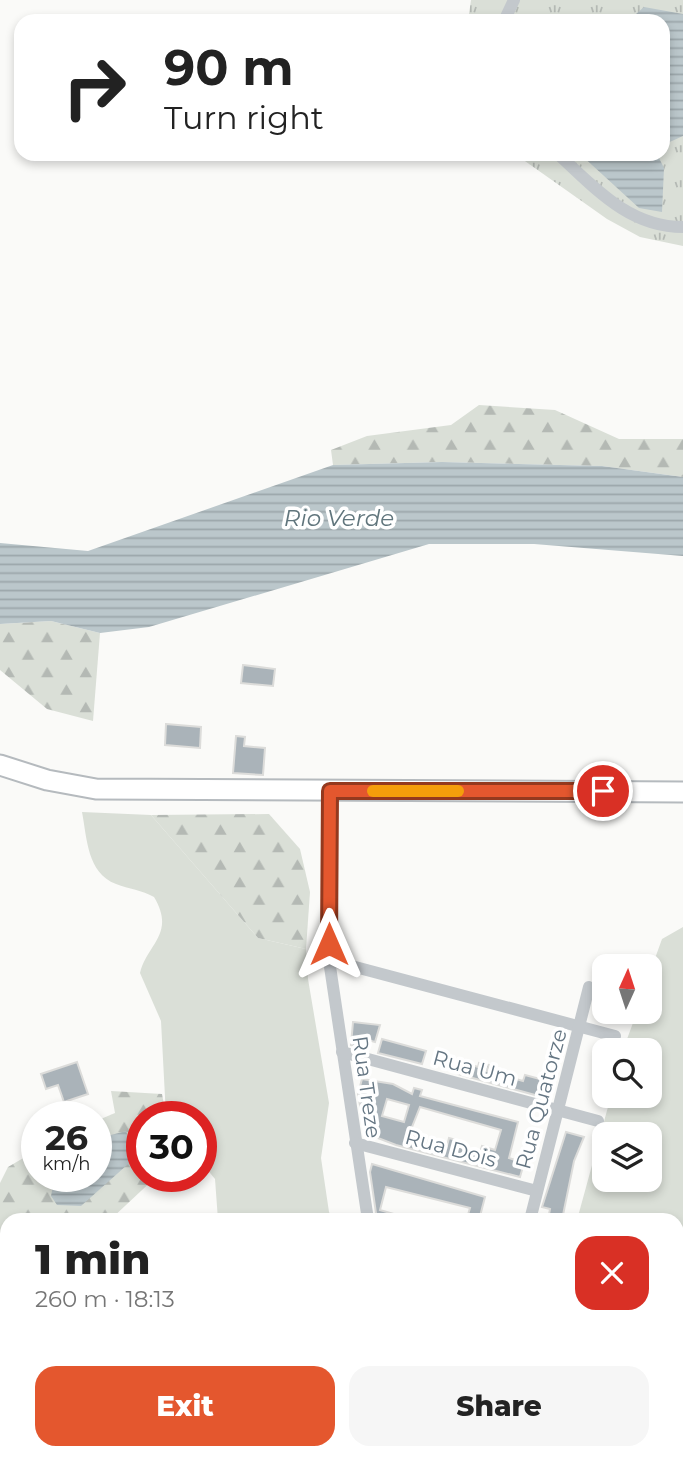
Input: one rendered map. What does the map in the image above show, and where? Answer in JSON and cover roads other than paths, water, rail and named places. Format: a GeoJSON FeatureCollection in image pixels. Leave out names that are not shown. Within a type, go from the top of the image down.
{"type":"FeatureCollection","features":[{"type":"Feature","properties":{"kind":"main road"},"geometry":{"type":"LineString","coordinates":[[0,765],[47,780],[96,789],[683,792]]}},
{"type":"Feature","properties":{"kind":"street"},"geometry":{"type":"LineString","coordinates":[[566,161],[622,212],[667,227],[683,227]]}},
{"type":"Feature","properties":{"kind":"street","name":"Rua Treze"},"geometry":{"type":"LineString","coordinates":[[330,791],[329,960],[367,1213]]}},
{"type":"Feature","properties":{"kind":"street"},"geometry":{"type":"LineString","coordinates":[[329,960],[615,1036]]}},
{"type":"Feature","properties":{"kind":"street","name":"Rua Quatorze"},"geometry":{"type":"LineString","coordinates":[[532,1213],[589,988]]}},
{"type":"Feature","properties":{"kind":"street","name":"Rua Um"},"geometry":{"type":"LineString","coordinates":[[342,1052],[598,1121]]}},
{"type":"Feature","properties":{"kind":"street","name":"Rua Dois"},"geometry":{"type":"LineString","coordinates":[[355,1143],[537,1191]]}},
{"type":"Feature","properties":{"kind":"water"},"geometry":{"type":"Polygon","coordinates":[[[644,7],[683,14],[683,136],[670,142],[670,14],[636,14],[644,7]]]}},
{"type":"Feature","properties":{"kind":"water"},"geometry":{"type":"Polygon","coordinates":[[[588,161],[660,161],[664,168],[662,212],[639,208],[588,161]]]}},
{"type":"Feature","properties":{"kind":"water","name":"Rio Verde"},"geometry":{"type":"Polygon","coordinates":[[[442,462],[602,466],[683,477],[683,556],[534,544],[429,544],[149,627],[100,633],[51,621],[0,624],[0,543],[88,551],[333,465],[442,462]]]}},
{"type":"Feature","properties":{"kind":"water"},"geometry":{"type":"Polygon","coordinates":[[[126,1131],[126,1166],[112,1178],[112,1135],[126,1131]]]}},
{"type":"Feature","properties":{"kind":"water"},"geometry":{"type":"Polygon","coordinates":[[[52,1192],[97,1192],[81,1206],[57,1205],[51,1196],[52,1192]]]}}]}
